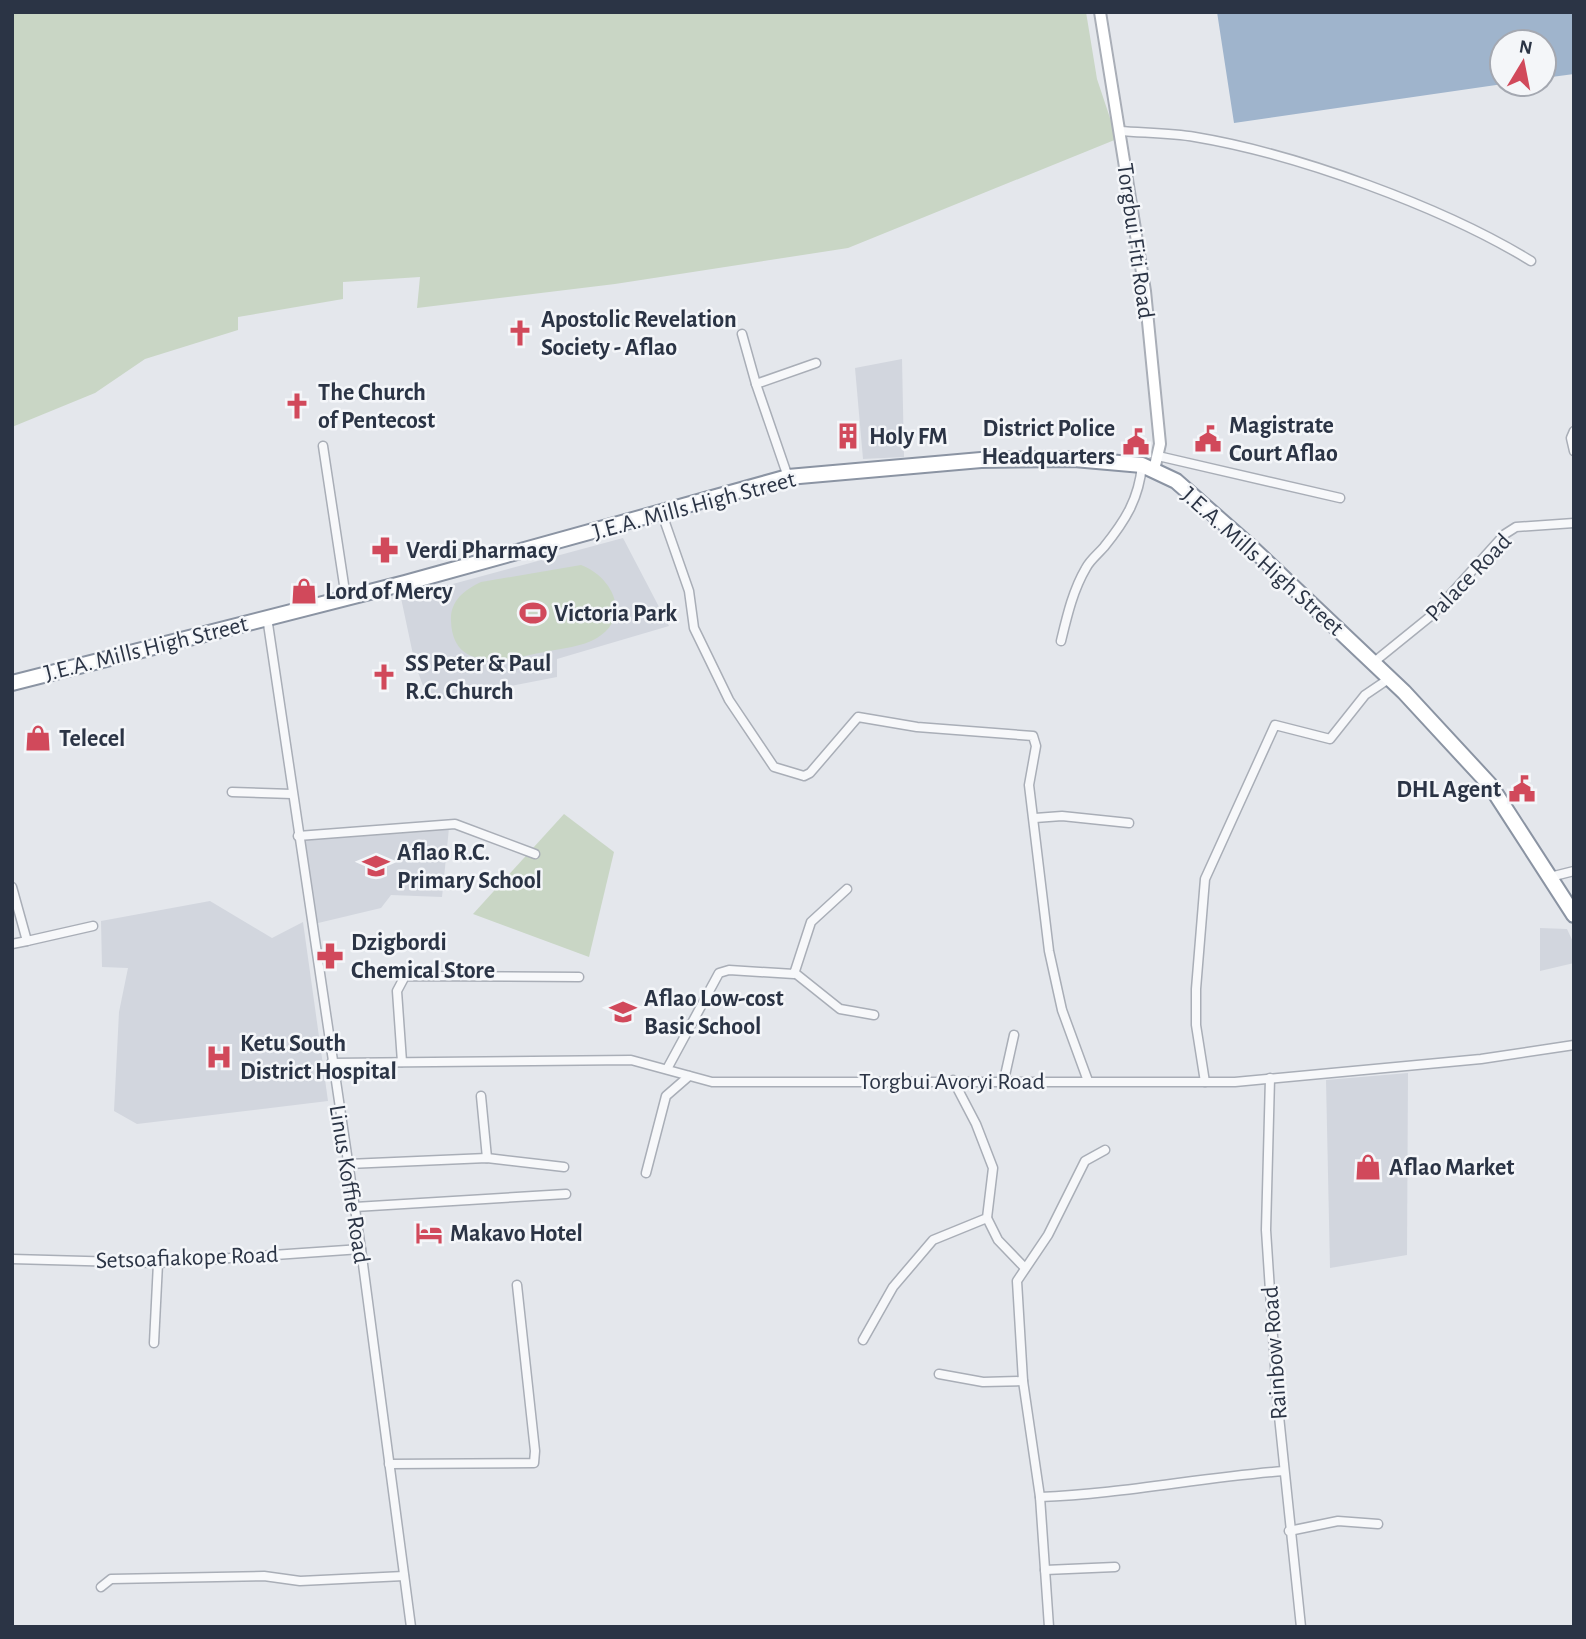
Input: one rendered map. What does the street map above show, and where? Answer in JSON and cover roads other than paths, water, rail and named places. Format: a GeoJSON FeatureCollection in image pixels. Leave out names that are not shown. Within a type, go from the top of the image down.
{"type":"FeatureCollection","features":[{"type":"Feature","properties":{"kind":"highway","name":"J.E.A. Mills High Street"},"geometry":{"type":"LineString","coordinates":[[12,683],[346,598],[788,477],[981,460],[1074,459],[1151,464],[1176,481],[1390,678],[1490,785],[1574,915]]}},
{"type":"Feature","properties":{"kind":"street","name":"Torgbui Fiti Road"},"geometry":{"type":"LineString","coordinates":[[1100,12],[1145,291],[1160,444],[1151,464]]}},
{"type":"Feature","properties":{"kind":"street"},"geometry":{"type":"LineString","coordinates":[[1120,131],[1193,136],[1303,164],[1409,203],[1505,246],[1531,261]]}},
{"type":"Feature","properties":{"kind":"street"},"geometry":{"type":"LineString","coordinates":[[742,334],[788,477]]}},
{"type":"Feature","properties":{"kind":"street"},"geometry":{"type":"LineString","coordinates":[[756,384],[816,363]]}},
{"type":"Feature","properties":{"kind":"street"},"geometry":{"type":"LineString","coordinates":[[1574,431],[1571,439],[1574,451]]}},
{"type":"Feature","properties":{"kind":"street"},"geometry":{"type":"LineString","coordinates":[[323,446],[346,598]]}},
{"type":"Feature","properties":{"kind":"street"},"geometry":{"type":"LineString","coordinates":[[1061,641],[1068,611],[1086,568],[1117,531],[1135,504],[1151,464],[1259,477],[1340,498]]}},
{"type":"Feature","properties":{"kind":"street"},"geometry":{"type":"LineString","coordinates":[[662,511],[690,591],[694,628],[729,700],[774,768],[804,776],[810,773],[859,717],[917,727],[1033,736],[1036,746],[1029,785],[1049,951],[1062,1010],[1088,1081]]}},
{"type":"Feature","properties":{"kind":"street","name":"Palace Road"},"geometry":{"type":"LineString","coordinates":[[1374,662],[1432,615],[1505,534],[1516,527],[1574,523]]}},
{"type":"Feature","properties":{"kind":"street","name":"Linus Koffie Road"},"geometry":{"type":"LineString","coordinates":[[267,618],[331,1063],[361,1249],[411,1627]]}},
{"type":"Feature","properties":{"kind":"street"},"geometry":{"type":"LineString","coordinates":[[1205,1082],[1196,1025],[1196,989],[1205,879],[1247,782],[1275,725],[1330,739],[1365,695],[1390,678]]}},
{"type":"Feature","properties":{"kind":"street"},"geometry":{"type":"LineString","coordinates":[[232,792],[292,794]]}},
{"type":"Feature","properties":{"kind":"street"},"geometry":{"type":"LineString","coordinates":[[1035,818],[1062,816],[1129,823]]}},
{"type":"Feature","properties":{"kind":"street"},"geometry":{"type":"LineString","coordinates":[[298,836],[455,824],[535,854]]}},
{"type":"Feature","properties":{"kind":"street"},"geometry":{"type":"LineString","coordinates":[[1550,877],[1574,871]]}},
{"type":"Feature","properties":{"kind":"street"},"geometry":{"type":"LineString","coordinates":[[12,887],[27,940]]}},
{"type":"Feature","properties":{"kind":"street"},"geometry":{"type":"LineString","coordinates":[[667,1069],[719,973],[729,970],[788,976],[795,973],[811,922],[847,889]]}},
{"type":"Feature","properties":{"kind":"street"},"geometry":{"type":"LineString","coordinates":[[12,944],[93,926]]}},
{"type":"Feature","properties":{"kind":"street"},"geometry":{"type":"LineString","coordinates":[[795,973],[840,1009],[874,1015]]}},
{"type":"Feature","properties":{"kind":"street"},"geometry":{"type":"LineString","coordinates":[[402,1062],[397,991],[405,976],[579,977]]}},
{"type":"Feature","properties":{"kind":"street"},"geometry":{"type":"LineString","coordinates":[[1004,1080],[1014,1034]]}},
{"type":"Feature","properties":{"kind":"street","name":"Torgbui Avoryi Road"},"geometry":{"type":"LineString","coordinates":[[331,1063],[631,1060],[712,1082],[1205,1082],[1481,1059],[1574,1045]]}},
{"type":"Feature","properties":{"kind":"street"},"geometry":{"type":"LineString","coordinates":[[646,1173],[666,1096],[689,1076]]}},
{"type":"Feature","properties":{"kind":"street","name":"Rainbow Road"},"geometry":{"type":"LineString","coordinates":[[1270,1078],[1266,1230],[1289,1531],[1301,1627]]}},
{"type":"Feature","properties":{"kind":"street"},"geometry":{"type":"LineString","coordinates":[[953,1080],[976,1124],[993,1168],[987,1218],[998,1240],[1025,1268]]}},
{"type":"Feature","properties":{"kind":"street"},"geometry":{"type":"LineString","coordinates":[[481,1096],[487,1157]]}},
{"type":"Feature","properties":{"kind":"street"},"geometry":{"type":"LineString","coordinates":[[1049,1627],[1040,1497],[1023,1381],[1017,1281],[1048,1235],[1085,1161],[1105,1150]]}},
{"type":"Feature","properties":{"kind":"street"},"geometry":{"type":"LineString","coordinates":[[348,1164],[487,1157],[564,1167]]}},
{"type":"Feature","properties":{"kind":"street"},"geometry":{"type":"LineString","coordinates":[[355,1207],[566,1194]]}},
{"type":"Feature","properties":{"kind":"street"},"geometry":{"type":"LineString","coordinates":[[863,1340],[893,1287],[933,1240],[987,1218]]}},
{"type":"Feature","properties":{"kind":"street","name":"Setsoafiakope Road"},"geometry":{"type":"LineString","coordinates":[[12,1259],[158,1263],[361,1249]]}},
{"type":"Feature","properties":{"kind":"street"},"geometry":{"type":"LineString","coordinates":[[154,1343],[158,1263]]}},
{"type":"Feature","properties":{"kind":"street"},"geometry":{"type":"LineString","coordinates":[[389,1464],[534,1463],[535,1451],[517,1285]]}},
{"type":"Feature","properties":{"kind":"street"},"geometry":{"type":"LineString","coordinates":[[939,1374],[983,1382],[1023,1381]]}},
{"type":"Feature","properties":{"kind":"street"},"geometry":{"type":"LineString","coordinates":[[1040,1497],[1149,1488],[1214,1476],[1284,1471]]}},
{"type":"Feature","properties":{"kind":"street"},"geometry":{"type":"LineString","coordinates":[[1289,1531],[1338,1521],[1378,1524]]}},
{"type":"Feature","properties":{"kind":"street"},"geometry":{"type":"LineString","coordinates":[[1045,1570],[1115,1567]]}},
{"type":"Feature","properties":{"kind":"street"},"geometry":{"type":"LineString","coordinates":[[101,1587],[111,1579],[264,1576],[300,1581],[404,1576]]}},
{"type":"Feature","properties":{"kind":"water"},"geometry":{"type":"Polygon","coordinates":[[[1217,12],[1574,12],[1574,74],[1558,76],[1558,28],[1488,28],[1488,86],[1234,123],[1217,12]]]}},
{"type":"Feature","properties":{"kind":"place","name":"Apostolic Revelation Society - Aflao"},"geometry":{"type":"Point","coordinates":[520,333]}},
{"type":"Feature","properties":{"kind":"place","name":"The Church of Pentecost"},"geometry":{"type":"Point","coordinates":[297,406]}},
{"type":"Feature","properties":{"kind":"place","name":"Holy FM"},"geometry":{"type":"Point","coordinates":[848,436]}},
{"type":"Feature","properties":{"kind":"place","name":"Magistrate Court Aflao"},"geometry":{"type":"Point","coordinates":[1208,439]}},
{"type":"Feature","properties":{"kind":"place","name":"District Police Headquarters"},"geometry":{"type":"Point","coordinates":[1136,442]}},
{"type":"Feature","properties":{"kind":"place","name":"Verdi Pharmacy"},"geometry":{"type":"Point","coordinates":[385,550]}},
{"type":"Feature","properties":{"kind":"place","name":"Lord of Mercy"},"geometry":{"type":"Point","coordinates":[304,591]}},
{"type":"Feature","properties":{"kind":"place","name":"Victoria Park"},"geometry":{"type":"Point","coordinates":[533,613]}},
{"type":"Feature","properties":{"kind":"place","name":"SS Peter & Paul R.C. Church"},"geometry":{"type":"Point","coordinates":[384,677]}},
{"type":"Feature","properties":{"kind":"place","name":"Telecel"},"geometry":{"type":"Point","coordinates":[38,738]}},
{"type":"Feature","properties":{"kind":"place","name":"DHL Agent"},"geometry":{"type":"Point","coordinates":[1522,789]}},
{"type":"Feature","properties":{"kind":"place","name":"Aflao R.C. Primary School"},"geometry":{"type":"Point","coordinates":[376,866]}},
{"type":"Feature","properties":{"kind":"place","name":"Dzigbordi Chemical Store"},"geometry":{"type":"Point","coordinates":[330,956]}},
{"type":"Feature","properties":{"kind":"place","name":"Aflao Low-cost Basic School"},"geometry":{"type":"Point","coordinates":[623,1012]}},
{"type":"Feature","properties":{"kind":"place","name":"Ketu South District Hospital"},"geometry":{"type":"Point","coordinates":[219,1057]}},
{"type":"Feature","properties":{"kind":"place","name":"Aflao Market"},"geometry":{"type":"Point","coordinates":[1368,1167]}},
{"type":"Feature","properties":{"kind":"place","name":"Makavo Hotel"},"geometry":{"type":"Point","coordinates":[429,1233]}}]}
